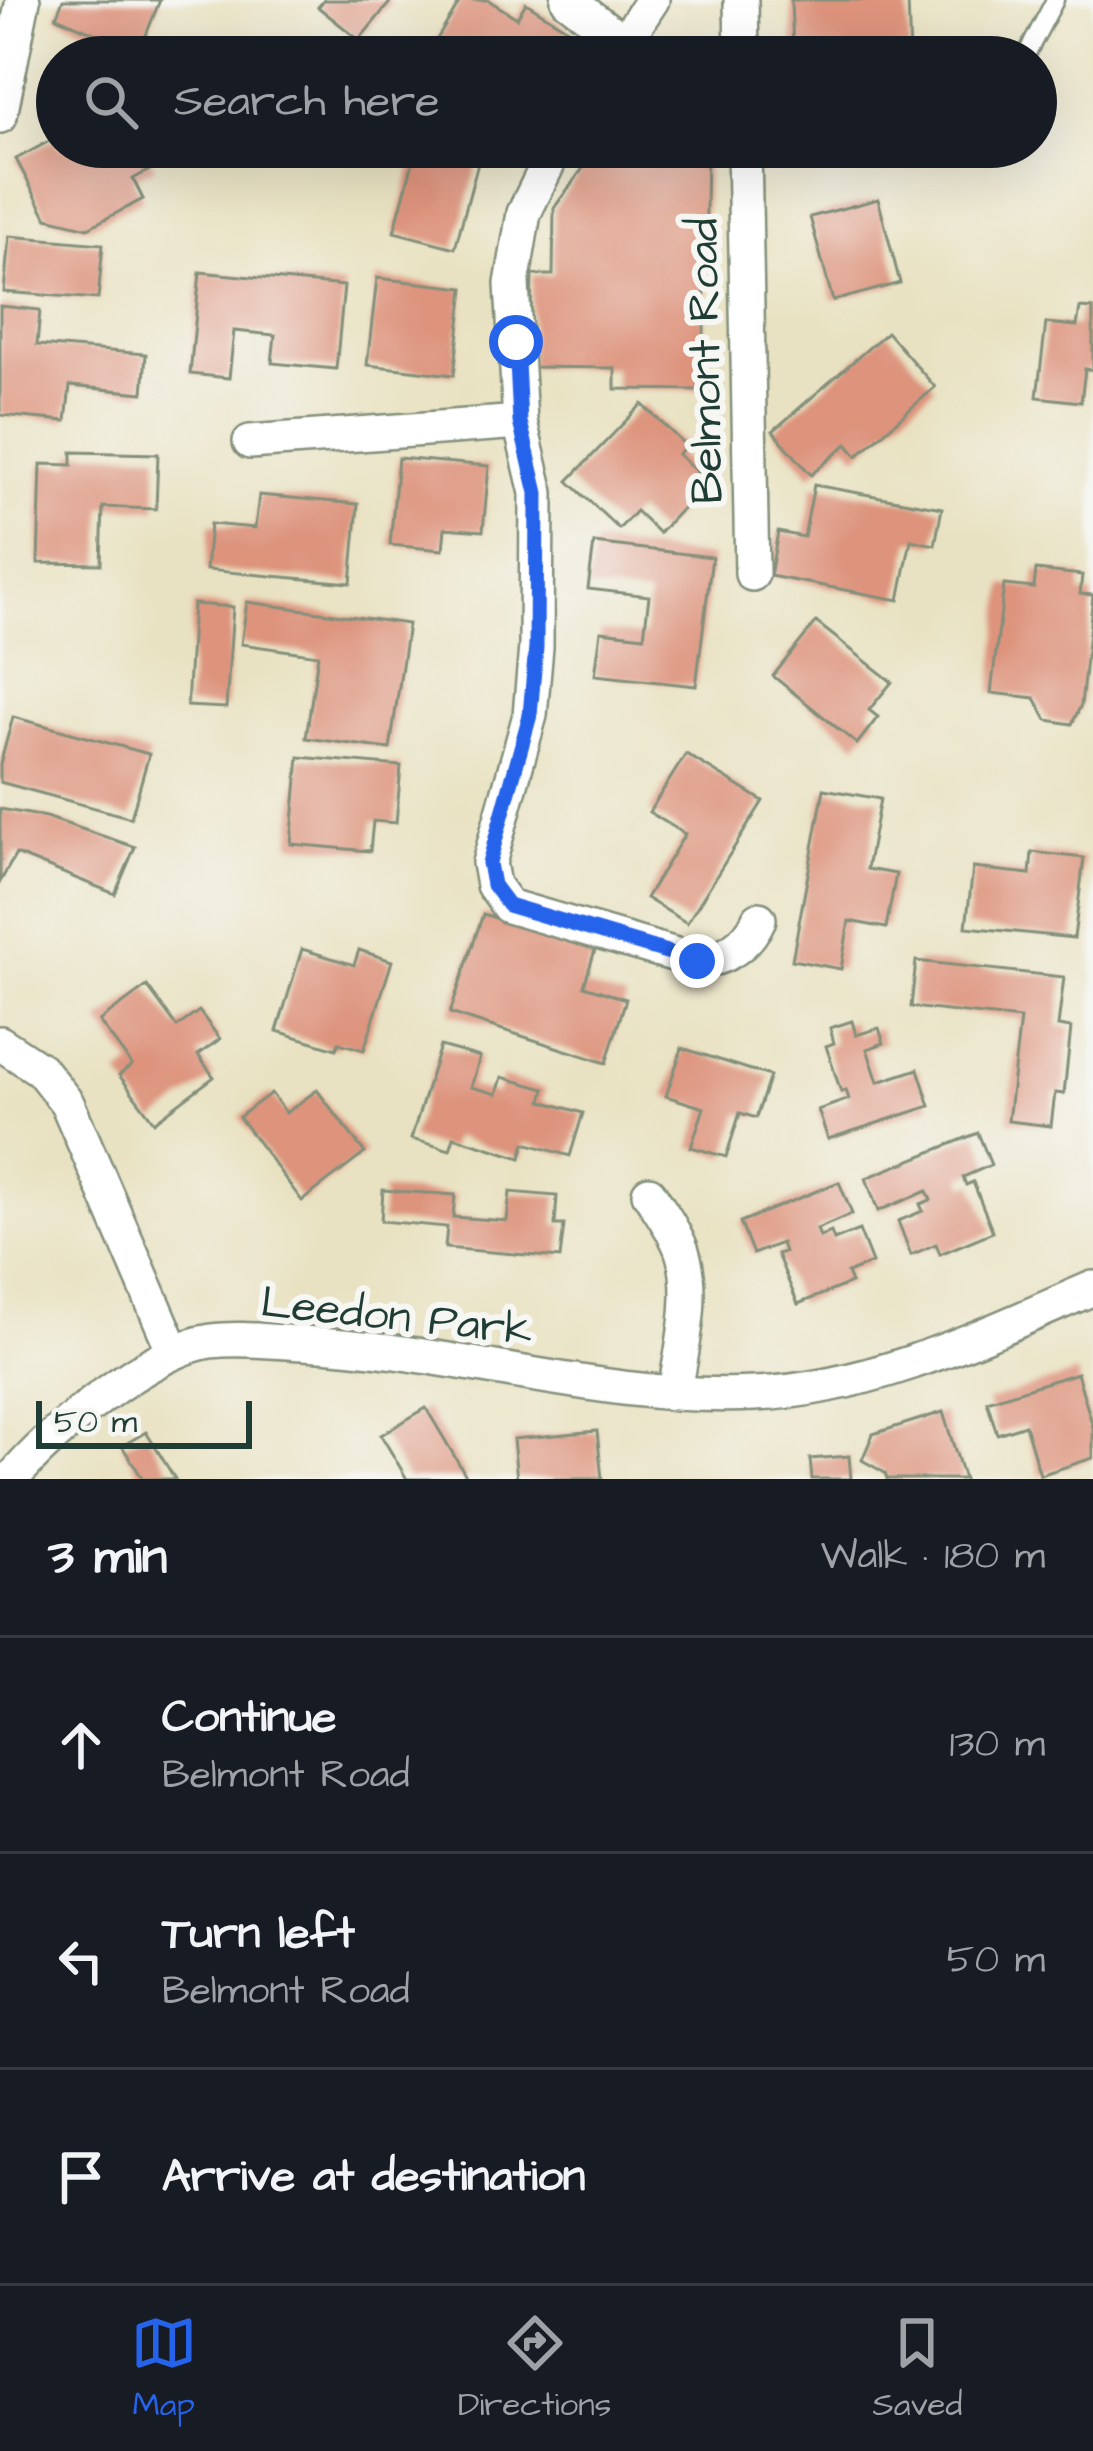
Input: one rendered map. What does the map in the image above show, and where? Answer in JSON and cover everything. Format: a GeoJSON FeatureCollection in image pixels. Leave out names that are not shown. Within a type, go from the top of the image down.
{"type":"FeatureCollection","features":[{"type":"Feature","properties":{"kind":"street"},"geometry":{"type":"LineString","coordinates":[[0,116],[23,0]]}},
{"type":"Feature","properties":{"kind":"street"},"geometry":{"type":"LineString","coordinates":[[568,0],[605,36]]}},
{"type":"Feature","properties":{"kind":"street"},"geometry":{"type":"LineString","coordinates":[[629,36],[652,0]]}},
{"type":"Feature","properties":{"kind":"street"},"geometry":{"type":"LineString","coordinates":[[741,0],[742,36]]}},
{"type":"Feature","properties":{"kind":"street"},"geometry":{"type":"LineString","coordinates":[[546,168],[524,213],[512,284],[520,422],[537,493],[536,647],[530,715],[489,863],[493,885],[508,905],[697,961],[713,961],[731,952],[752,935],[759,920]]}},
{"type":"Feature","properties":{"kind":"street","name":"Belmont Road"},"geometry":{"type":"LineString","coordinates":[[743,168],[752,574]]}},
{"type":"Feature","properties":{"kind":"street"},"geometry":{"type":"LineString","coordinates":[[250,442],[520,422]]}},
{"type":"Feature","properties":{"kind":"street"},"geometry":{"type":"LineString","coordinates":[[0,1043],[41,1070],[67,1103],[174,1352]]}},
{"type":"Feature","properties":{"kind":"street"},"geometry":{"type":"LineString","coordinates":[[649,1193],[681,1248],[687,1274],[675,1391]]}},
{"type":"Feature","properties":{"kind":"street","name":"Leedon Park"},"geometry":{"type":"LineString","coordinates":[[12,1479],[55,1433],[174,1352],[210,1341],[364,1346],[590,1382],[756,1394],[840,1382],[922,1359],[1093,1288]]}},
{"type":"Feature","properties":{"kind":"lane"},"geometry":{"type":"LineString","coordinates":[[1036,36],[1055,0]]}},
{"type":"Feature","properties":{"kind":"building"},"geometry":{"type":"Polygon","coordinates":[[[63,0],[160,0],[145,36],[101,36],[56,17],[63,0]]]}},
{"type":"Feature","properties":{"kind":"building"},"geometry":{"type":"Polygon","coordinates":[[[324,0],[392,0],[362,36],[354,36],[318,7],[324,0]]]}},
{"type":"Feature","properties":{"kind":"building"},"geometry":{"type":"Polygon","coordinates":[[[461,0],[488,0],[517,18],[526,3],[571,31],[568,36],[439,36],[461,0]]]}},
{"type":"Feature","properties":{"kind":"building"},"geometry":{"type":"Polygon","coordinates":[[[791,0],[908,0],[909,36],[792,36],[791,0]]]}},
{"type":"Feature","properties":{"kind":"building"},"geometry":{"type":"Polygon","coordinates":[[[36,148],[36,168],[153,168],[133,179],[143,199],[88,228],[47,218],[16,159],[36,148]]]}},
{"type":"Feature","properties":{"kind":"building"},"geometry":{"type":"Polygon","coordinates":[[[411,168],[477,168],[455,248],[394,232],[411,168]]]}},
{"type":"Feature","properties":{"kind":"building"},"geometry":{"type":"Polygon","coordinates":[[[583,168],[707,168],[703,390],[615,389],[615,368],[530,367],[532,275],[553,275],[554,208],[583,168]]]}},
{"type":"Feature","properties":{"kind":"building"},"geometry":{"type":"Polygon","coordinates":[[[878,199],[900,283],[833,301],[810,217],[878,199]]]}},
{"type":"Feature","properties":{"kind":"building"},"geometry":{"type":"Polygon","coordinates":[[[9,236],[103,244],[98,299],[4,292],[9,236]]]}},
{"type":"Feature","properties":{"kind":"building"},"geometry":{"type":"Polygon","coordinates":[[[200,272],[344,286],[336,369],[272,363],[275,335],[234,331],[229,378],[190,374],[200,272]]]}},
{"type":"Feature","properties":{"kind":"building"},"geometry":{"type":"Polygon","coordinates":[[[377,278],[464,288],[454,375],[367,365],[377,278]]]}},
{"type":"Feature","properties":{"kind":"building"},"geometry":{"type":"Polygon","coordinates":[[[0,306],[40,310],[37,345],[146,354],[143,393],[70,386],[66,421],[0,415],[0,306]]]}},
{"type":"Feature","properties":{"kind":"building"},"geometry":{"type":"Polygon","coordinates":[[[1080,308],[1093,309],[1093,370],[1085,369],[1081,402],[1037,397],[1046,323],[1077,326],[1080,308]]]}},
{"type":"Feature","properties":{"kind":"building"},"geometry":{"type":"Polygon","coordinates":[[[887,332],[935,387],[857,456],[847,444],[811,475],[773,431],[887,332]]]}},
{"type":"Feature","properties":{"kind":"building"},"geometry":{"type":"Polygon","coordinates":[[[642,404],[686,446],[678,454],[707,482],[659,533],[636,511],[619,529],[568,481],[642,404]]]}},
{"type":"Feature","properties":{"kind":"building"},"geometry":{"type":"Polygon","coordinates":[[[72,452],[158,454],[156,509],[103,507],[101,564],[38,563],[41,464],[72,465],[72,452]]]}},
{"type":"Feature","properties":{"kind":"building"},"geometry":{"type":"Polygon","coordinates":[[[398,458],[489,466],[483,531],[445,528],[443,550],[390,545],[398,458]]]}},
{"type":"Feature","properties":{"kind":"building"},"geometry":{"type":"Polygon","coordinates":[[[814,485],[942,508],[935,545],[911,540],[899,600],[770,576],[778,532],[804,537],[814,485]]]}},
{"type":"Feature","properties":{"kind":"building"},"geometry":{"type":"Polygon","coordinates":[[[259,495],[358,504],[351,583],[206,570],[210,524],[255,528],[259,495]]]}},
{"type":"Feature","properties":{"kind":"building"},"geometry":{"type":"Polygon","coordinates":[[[594,543],[712,557],[696,686],[595,675],[601,631],[644,636],[649,596],[588,589],[594,543]]]}},
{"type":"Feature","properties":{"kind":"building"},"geometry":{"type":"Polygon","coordinates":[[[1036,570],[1082,575],[1080,594],[1093,595],[1081,705],[1072,724],[1047,720],[1035,698],[991,693],[1004,585],[1034,588],[1036,570]]]}},
{"type":"Feature","properties":{"kind":"building"},"geometry":{"type":"Polygon","coordinates":[[[247,602],[408,624],[390,749],[306,738],[318,655],[241,644],[247,602]]]}},
{"type":"Feature","properties":{"kind":"building"},"geometry":{"type":"Polygon","coordinates":[[[193,604],[233,607],[226,708],[187,706],[193,604]]]}},
{"type":"Feature","properties":{"kind":"building"},"geometry":{"type":"Polygon","coordinates":[[[816,622],[892,682],[869,710],[878,717],[857,744],[773,676],[816,622]]]}},
{"type":"Feature","properties":{"kind":"building"},"geometry":{"type":"Polygon","coordinates":[[[13,717],[149,754],[131,818],[0,782],[13,717]]]}},
{"type":"Feature","properties":{"kind":"building"},"geometry":{"type":"Polygon","coordinates":[[[686,754],[763,801],[687,923],[646,898],[685,834],[649,812],[686,754]]]}},
{"type":"Feature","properties":{"kind":"building"},"geometry":{"type":"Polygon","coordinates":[[[299,757],[401,766],[396,823],[373,821],[370,851],[291,844],[299,757]]]}},
{"type":"Feature","properties":{"kind":"building"},"geometry":{"type":"Polygon","coordinates":[[[824,789],[880,799],[867,869],[896,874],[886,928],[849,921],[841,969],[792,960],[824,789]]]}},
{"type":"Feature","properties":{"kind":"building"},"geometry":{"type":"Polygon","coordinates":[[[0,809],[46,817],[135,847],[115,894],[16,854],[0,882],[0,809]]]}},
{"type":"Feature","properties":{"kind":"building"},"geometry":{"type":"Polygon","coordinates":[[[1032,852],[1084,858],[1074,938],[966,927],[973,868],[1030,874],[1032,852]]]}},
{"type":"Feature","properties":{"kind":"building"},"geometry":{"type":"Polygon","coordinates":[[[483,914],[595,950],[584,986],[626,999],[606,1063],[450,1013],[483,914]]]}},
{"type":"Feature","properties":{"kind":"building"},"geometry":{"type":"Polygon","coordinates":[[[302,949],[354,965],[359,950],[392,961],[364,1050],[339,1043],[336,1049],[277,1031],[302,949]]]}},
{"type":"Feature","properties":{"kind":"building"},"geometry":{"type":"Polygon","coordinates":[[[916,961],[1064,977],[1058,1026],[1071,1028],[1064,1094],[1055,1093],[1051,1126],[1008,1121],[1020,1019],[911,1007],[916,961]]]}},
{"type":"Feature","properties":{"kind":"building"},"geometry":{"type":"Polygon","coordinates":[[[147,986],[177,1027],[199,1011],[220,1039],[198,1055],[214,1077],[154,1122],[119,1075],[132,1065],[99,1021],[147,986]]]}},
{"type":"Feature","properties":{"kind":"building"},"geometry":{"type":"Polygon","coordinates":[[[852,1021],[856,1035],[879,1028],[884,1043],[867,1049],[878,1082],[918,1069],[930,1106],[828,1139],[818,1110],[849,1099],[846,1090],[841,1092],[826,1046],[834,1043],[830,1028],[852,1021]]]}},
{"type":"Feature","properties":{"kind":"building"},"geometry":{"type":"Polygon","coordinates":[[[440,1046],[480,1057],[471,1087],[497,1094],[502,1077],[545,1089],[542,1101],[583,1113],[570,1156],[525,1143],[521,1158],[454,1137],[450,1150],[411,1139],[440,1046]]]}},
{"type":"Feature","properties":{"kind":"building"},"geometry":{"type":"Polygon","coordinates":[[[682,1048],[770,1076],[756,1118],[740,1113],[726,1157],[691,1147],[704,1108],[666,1096],[682,1048]]]}},
{"type":"Feature","properties":{"kind":"building"},"geometry":{"type":"Polygon","coordinates":[[[317,1090],[365,1153],[302,1201],[239,1117],[271,1093],[286,1113],[317,1090]]]}},
{"type":"Feature","properties":{"kind":"building"},"geometry":{"type":"Polygon","coordinates":[[[978,1133],[991,1165],[963,1177],[966,1185],[973,1182],[993,1232],[940,1254],[936,1244],[911,1255],[898,1221],[923,1211],[920,1204],[931,1200],[927,1191],[878,1211],[866,1178],[978,1133]]]}},
{"type":"Feature","properties":{"kind":"building"},"geometry":{"type":"Polygon","coordinates":[[[839,1182],[852,1214],[817,1229],[820,1237],[831,1232],[834,1240],[859,1230],[872,1263],[847,1273],[851,1283],[798,1304],[777,1254],[784,1252],[781,1243],[753,1254],[740,1222],[839,1182]]]}},
{"type":"Feature","properties":{"kind":"building"},"geometry":{"type":"Polygon","coordinates":[[[383,1190],[455,1195],[453,1217],[507,1221],[510,1192],[557,1196],[555,1225],[564,1225],[560,1258],[445,1248],[447,1227],[381,1221],[383,1190]]]}},
{"type":"Feature","properties":{"kind":"building"},"geometry":{"type":"Polygon","coordinates":[[[1077,1373],[1093,1427],[1093,1458],[1040,1475],[1025,1425],[997,1434],[987,1401],[1077,1373]]]}},
{"type":"Feature","properties":{"kind":"building"},"geometry":{"type":"Polygon","coordinates":[[[426,1408],[468,1479],[407,1479],[381,1435],[426,1408]]]}},
{"type":"Feature","properties":{"kind":"building"},"geometry":{"type":"Polygon","coordinates":[[[943,1412],[964,1479],[887,1479],[862,1460],[873,1434],[943,1412]]]}},
{"type":"Feature","properties":{"kind":"building"},"geometry":{"type":"Polygon","coordinates":[[[597,1431],[602,1479],[517,1479],[513,1439],[597,1431]]]}},
{"type":"Feature","properties":{"kind":"building"},"geometry":{"type":"Polygon","coordinates":[[[146,1432],[175,1479],[143,1479],[122,1446],[146,1432]]]}},
{"type":"Feature","properties":{"kind":"building"},"geometry":{"type":"Polygon","coordinates":[[[849,1456],[851,1479],[812,1479],[810,1459],[849,1456]]]}},
{"type":"Feature","properties":{"kind":"route"},"geometry":{"type":"LineString","coordinates":[[516,342],[520,422],[537,493],[536,647],[530,715],[489,863],[493,885],[508,905],[697,961]]}}]}
